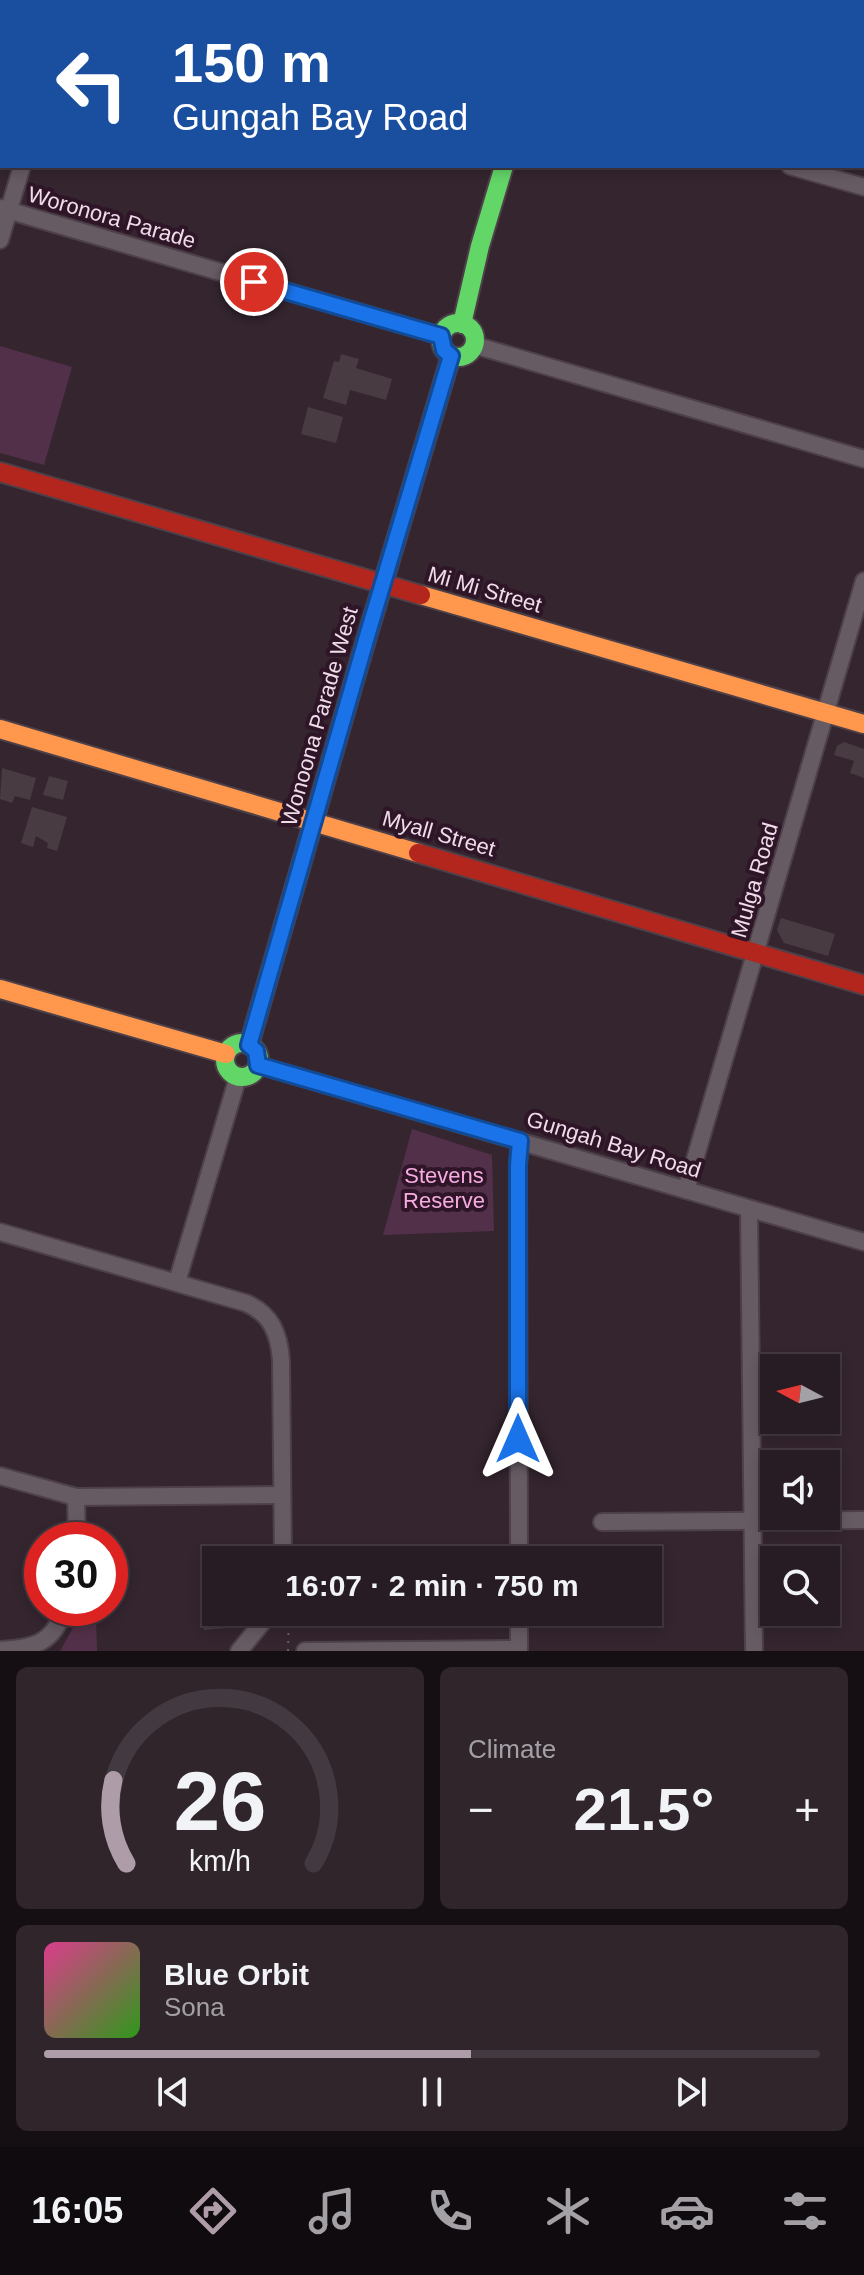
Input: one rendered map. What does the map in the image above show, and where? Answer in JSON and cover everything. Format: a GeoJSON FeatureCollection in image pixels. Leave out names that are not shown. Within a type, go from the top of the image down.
{"type":"FeatureCollection","features":[{"type":"Feature","properties":{"kind":"street"},"geometry":{"type":"LineString","coordinates":[[0,240],[4,209],[21,168]]}},
{"type":"Feature","properties":{"kind":"street"},"geometry":{"type":"LineString","coordinates":[[462,324],[480,246],[503,168]]}},
{"type":"Feature","properties":{"kind":"street"},"geometry":{"type":"LineString","coordinates":[[797,168],[864,187]]}},
{"type":"Feature","properties":{"kind":"street","name":"Woronora Parade"},"geometry":{"type":"LineString","coordinates":[[4,209],[441,336]]}},
{"type":"Feature","properties":{"kind":"street"},"geometry":{"type":"LineString","coordinates":[[462,324],[471,329],[474,345],[463,357],[451,356],[444,350],[441,336],[447,327],[462,324]]}},
{"type":"Feature","properties":{"kind":"street"},"geometry":{"type":"LineString","coordinates":[[474,345],[864,459]]}},
{"type":"Feature","properties":{"kind":"street","name":"Wonoona Parade West"},"geometry":{"type":"LineString","coordinates":[[249,1045],[451,356]]}},
{"type":"Feature","properties":{"kind":"street","name":"Mi Mi Street"},"geometry":{"type":"LineString","coordinates":[[0,472],[864,724]]}},
{"type":"Feature","properties":{"kind":"street","name":"Mulga Road"},"geometry":{"type":"LineString","coordinates":[[686,1190],[864,581]]}},
{"type":"Feature","properties":{"kind":"street","name":"Myall Street"},"geometry":{"type":"LineString","coordinates":[[0,729],[864,985]]}},
{"type":"Feature","properties":{"kind":"street"},"geometry":{"type":"LineString","coordinates":[[0,989],[226,1054]]}},
{"type":"Feature","properties":{"kind":"street"},"geometry":{"type":"LineString","coordinates":[[235,1044],[249,1045],[256,1051],[258,1065],[248,1076],[238,1077],[229,1071],[226,1054],[235,1044]]}},
{"type":"Feature","properties":{"kind":"street","name":"Gungah Bay Road"},"geometry":{"type":"LineString","coordinates":[[258,1065],[864,1242]]}},
{"type":"Feature","properties":{"kind":"street"},"geometry":{"type":"LineString","coordinates":[[177,1282],[238,1077]]}},
{"type":"Feature","properties":{"kind":"street"},"geometry":{"type":"LineString","coordinates":[[519,1546],[520,1141]]}},
{"type":"Feature","properties":{"kind":"street"},"geometry":{"type":"LineString","coordinates":[[749,1209],[754,1651]]}},
{"type":"Feature","properties":{"kind":"street"},"geometry":{"type":"LineString","coordinates":[[0,1232],[246,1303],[267,1317],[276,1329],[280,1347],[283,1546]]}},
{"type":"Feature","properties":{"kind":"street"},"geometry":{"type":"LineString","coordinates":[[0,1476],[76,1497],[282,1495]]}},
{"type":"Feature","properties":{"kind":"street"},"geometry":{"type":"LineString","coordinates":[[76,1497],[77,1522]]}},
{"type":"Feature","properties":{"kind":"street"},"geometry":{"type":"LineString","coordinates":[[602,1522],[864,1520]]}},
{"type":"Feature","properties":{"kind":"street"},"geometry":{"type":"LineString","coordinates":[[0,1650],[24,1649],[38,1644],[56,1626]]}},
{"type":"Feature","properties":{"kind":"street"},"geometry":{"type":"LineString","coordinates":[[239,1651],[260,1626]]}},
{"type":"Feature","properties":{"kind":"street"},"geometry":{"type":"LineString","coordinates":[[305,1651],[519,1650],[519,1626]]}},
{"type":"Feature","properties":{"kind":"path"},"geometry":{"type":"LineString","coordinates":[[288,1651],[289,1626]]}},
{"type":"Feature","properties":{"kind":"green space"},"geometry":{"type":"Polygon","coordinates":[[[0,346],[72,367],[44,465],[0,453],[0,346]]]}},
{"type":"Feature","properties":{"kind":"green space","name":"Stevens Reserve"},"geometry":{"type":"Polygon","coordinates":[[[412,1129],[492,1155],[494,1231],[383,1235],[412,1129]]]}},
{"type":"Feature","properties":{"kind":"green space"},"geometry":{"type":"Polygon","coordinates":[[[74,1626],[96,1626],[97,1651],[60,1651],[74,1626]]]}},
{"type":"Feature","properties":{"kind":"building"},"geometry":{"type":"Polygon","coordinates":[[[341,354],[359,359],[356,368],[392,379],[386,400],[350,390],[346,405],[323,398],[334,361],[339,362],[341,354]]]}},
{"type":"Feature","properties":{"kind":"building"},"geometry":{"type":"Polygon","coordinates":[[[308,407],[343,417],[336,443],[301,434],[308,407]]]}},
{"type":"Feature","properties":{"kind":"building"},"geometry":{"type":"Polygon","coordinates":[[[844,742],[864,749],[864,778],[850,773],[854,761],[834,755],[837,746],[844,742]]]}},
{"type":"Feature","properties":{"kind":"building"},"geometry":{"type":"Polygon","coordinates":[[[2,768],[36,778],[30,800],[15,796],[12,803],[0,799],[2,768]]]}},
{"type":"Feature","properties":{"kind":"building"},"geometry":{"type":"Polygon","coordinates":[[[49,776],[68,781],[63,800],[43,795],[49,776]]]}},
{"type":"Feature","properties":{"kind":"building"},"geometry":{"type":"Polygon","coordinates":[[[32,807],[67,817],[57,851],[47,848],[48,843],[36,836],[33,847],[21,843],[32,807]]]}},
{"type":"Feature","properties":{"kind":"building"},"geometry":{"type":"Polygon","coordinates":[[[781,918],[835,934],[828,956],[784,943],[777,930],[781,918]]]}},
{"type":"Feature","properties":{"kind":"building"},"geometry":{"type":"Polygon","coordinates":[[[204,1626],[230,1626],[229,1628],[204,1630],[204,1626]]]}},
{"type":"Feature","properties":{"kind":"traffic: fast"},"geometry":{"type":"LineString","coordinates":[[462,324],[480,246],[503,168]]}},
{"type":"Feature","properties":{"kind":"traffic: fast"},"geometry":{"type":"LineString","coordinates":[[458,323],[470,328],[475,340],[470,352],[458,357],[446,352],[441,340],[446,328],[458,323]]}},
{"type":"Feature","properties":{"kind":"traffic: fast"},"geometry":{"type":"LineString","coordinates":[[361,657],[451,356]]}},
{"type":"Feature","properties":{"kind":"traffic: fast"},"geometry":{"type":"LineString","coordinates":[[242,1043],[254,1048],[259,1060],[254,1072],[242,1077],[230,1072],[225,1060],[230,1048],[242,1043]]}},
{"type":"Feature","properties":{"kind":"traffic: slow"},"geometry":{"type":"LineString","coordinates":[[421,595],[864,724]]}},
{"type":"Feature","properties":{"kind":"traffic: slow"},"geometry":{"type":"LineString","coordinates":[[249,1045],[361,657]]}},
{"type":"Feature","properties":{"kind":"traffic: slow"},"geometry":{"type":"LineString","coordinates":[[0,729],[418,853]]}},
{"type":"Feature","properties":{"kind":"traffic: slow"},"geometry":{"type":"LineString","coordinates":[[0,989],[226,1054]]}},
{"type":"Feature","properties":{"kind":"traffic: jam"},"geometry":{"type":"LineString","coordinates":[[0,472],[421,595]]}},
{"type":"Feature","properties":{"kind":"traffic: jam"},"geometry":{"type":"LineString","coordinates":[[418,853],[864,985]]}},
{"type":"Feature","properties":{"kind":"route"},"geometry":{"type":"LineString","coordinates":[[254,282],[441,336],[444,350],[451,356],[249,1045],[256,1051],[258,1065],[520,1141],[518,1439]]}}]}
